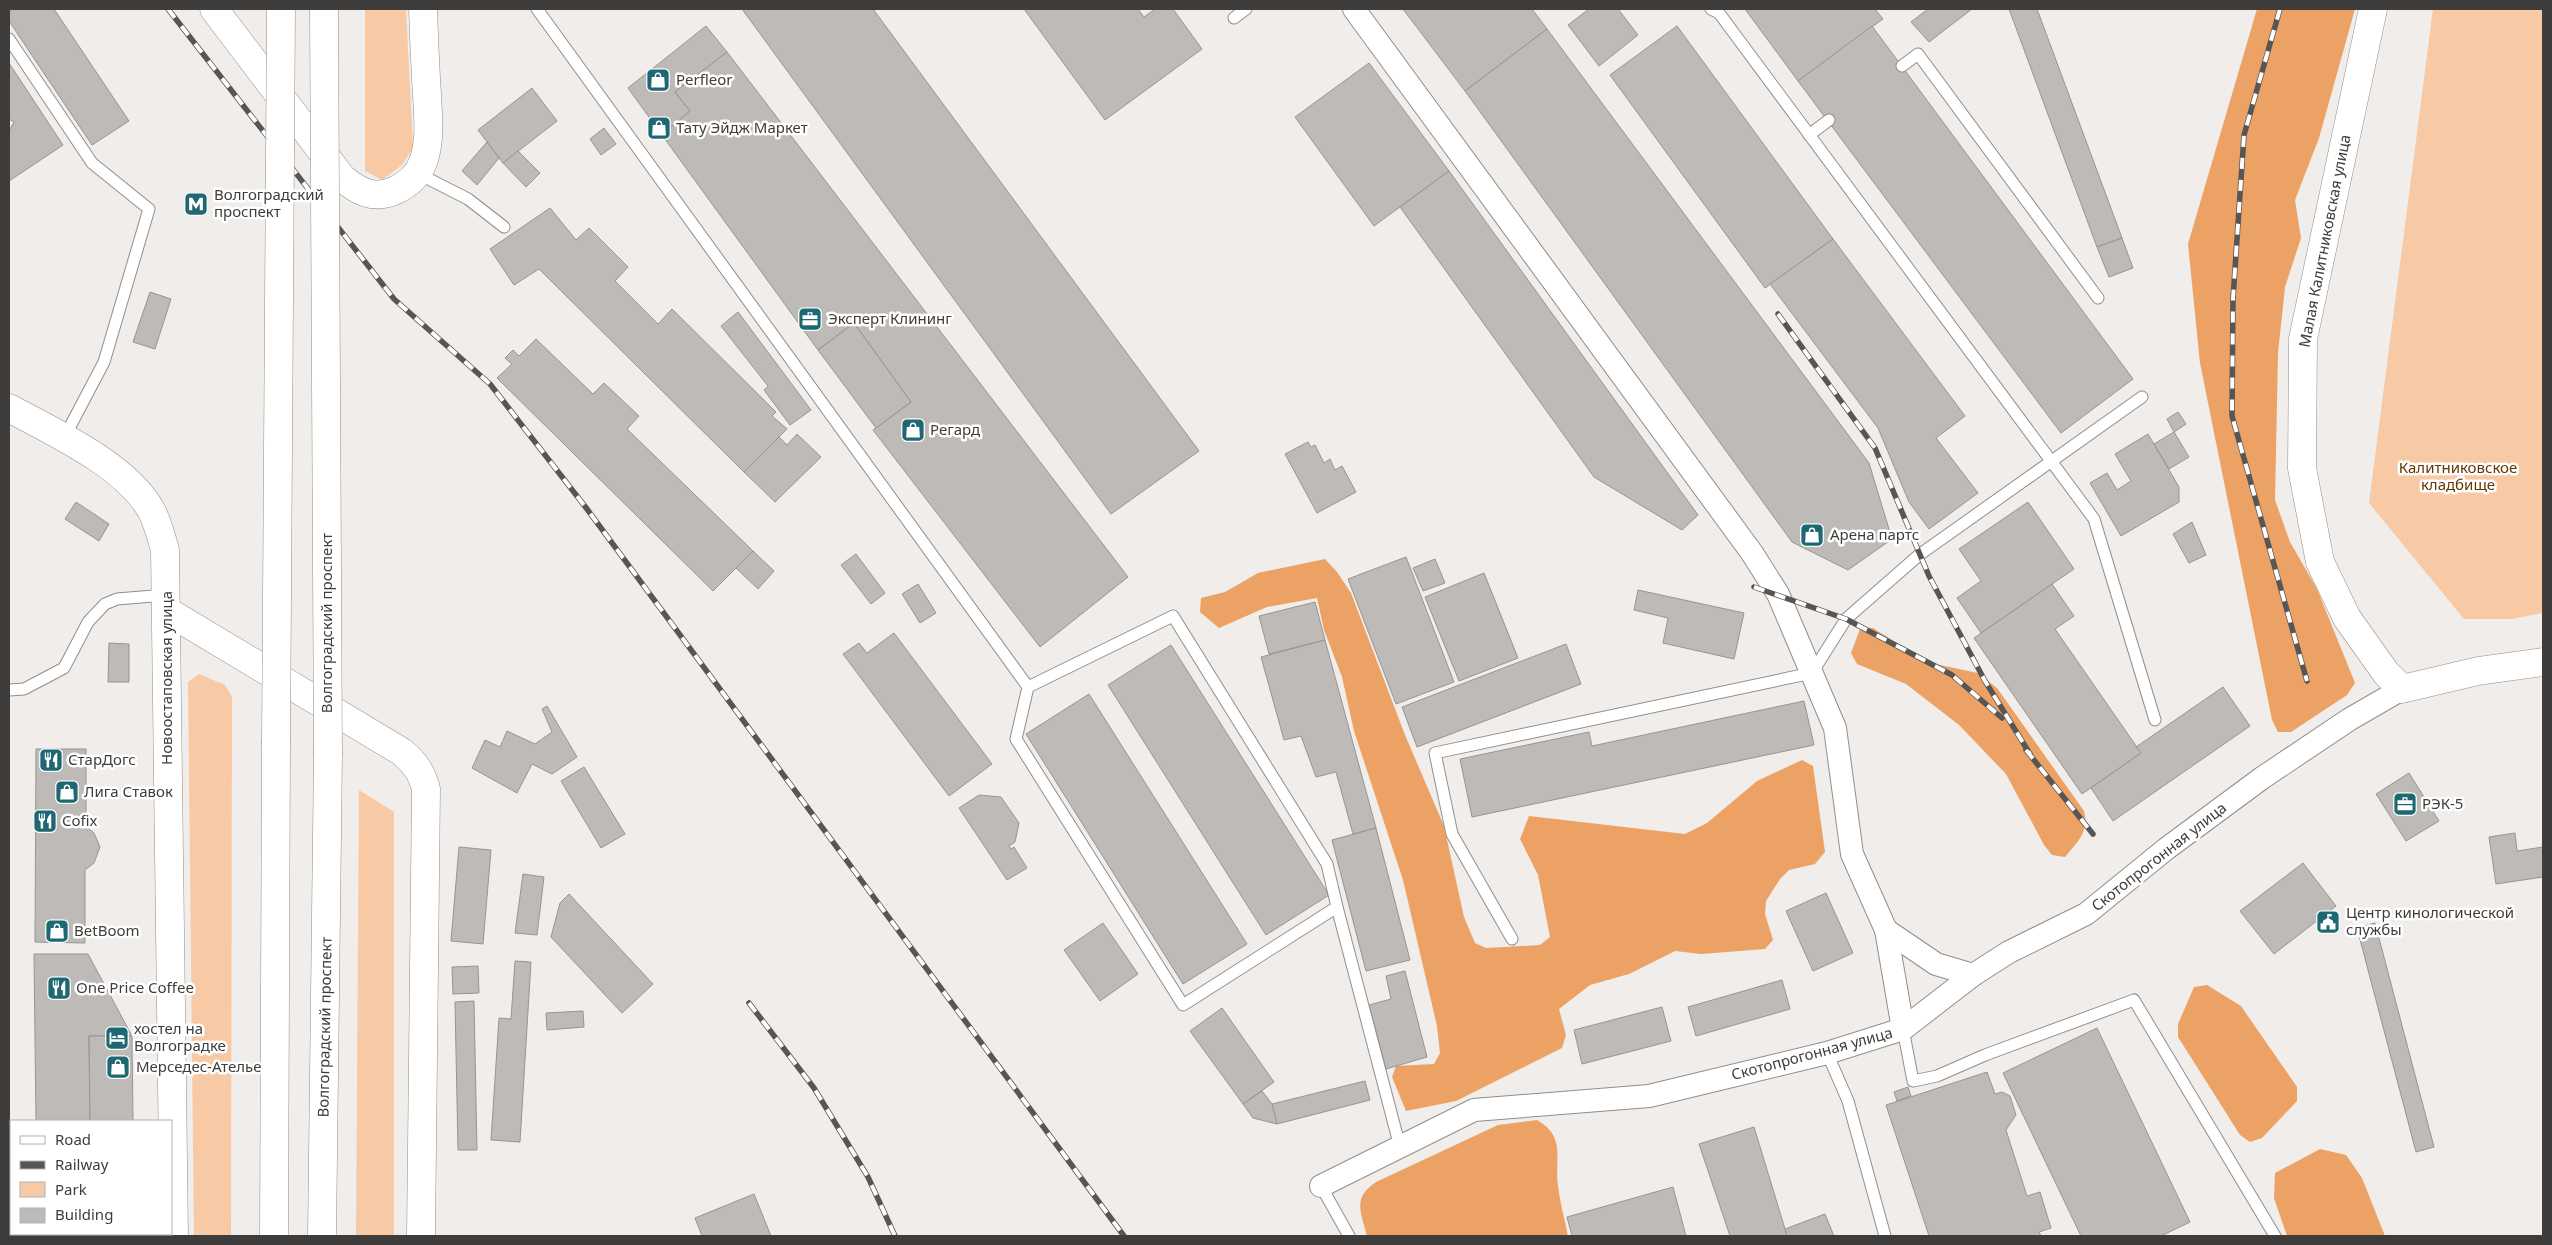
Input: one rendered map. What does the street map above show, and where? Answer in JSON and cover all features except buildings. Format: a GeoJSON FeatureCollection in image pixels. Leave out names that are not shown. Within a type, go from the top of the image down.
{"type":"FeatureCollection","features":[{"type":"Feature","properties":{"kind":"main road"},"geometry":{"type":"LineString","coordinates":[[214,9],[342,178],[356,190],[369,195],[385,195],[402,188],[414,179],[423,164],[429,142],[423,9]]}},
{"type":"Feature","properties":{"kind":"main road"},"geometry":{"type":"LineString","coordinates":[[274,1236],[281,9]]}},
{"type":"Feature","properties":{"kind":"main road","name":"Волгоградский проспект"},"geometry":{"type":"LineString","coordinates":[[322,1236],[328,754],[324,9]]}},
{"type":"Feature","properties":{"kind":"main road","name":"Малая Калитниковская улица"},"geometry":{"type":"LineString","coordinates":[[2373,9],[2303,339],[2302,468],[2320,562],[2347,618],[2386,673],[2402,689]]}},
{"type":"Feature","properties":{"kind":"main road","name":"Новоостаповская улица"},"geometry":{"type":"LineString","coordinates":[[9,408],[64,438],[115,471],[134,488],[151,510],[165,550],[174,1236]]}},
{"type":"Feature","properties":{"kind":"main road"},"geometry":{"type":"LineString","coordinates":[[167,603],[402,752],[418,768],[423,778],[426,799],[421,1236]]}},
{"type":"Feature","properties":{"kind":"main road","name":"Скотопрогонная улица"},"geometry":{"type":"LineString","coordinates":[[2402,689],[2478,671],[2543,662]]}},
{"type":"Feature","properties":{"kind":"street"},"geometry":{"type":"LineString","coordinates":[[1354,9],[1752,553],[1778,594],[1835,728],[1852,854],[1886,930],[1903,1030]]}},
{"type":"Feature","properties":{"kind":"street","name":"Скотопрогонная улица"},"geometry":{"type":"LineString","coordinates":[[1322,1186],[1474,1110],[1649,1096],[1827,1053],[1903,1030],[1973,975],[2009,952],[2086,914],[2166,849],[2262,778],[2350,720],[2402,689]]}},
{"type":"Feature","properties":{"kind":"street"},"geometry":{"type":"LineString","coordinates":[[1886,930],[1936,964],[1973,975]]}},
{"type":"Feature","properties":{"kind":"lane"},"geometry":{"type":"LineString","coordinates":[[537,9],[1028,687],[1016,739],[1183,1005],[1338,907]]}},
{"type":"Feature","properties":{"kind":"lane"},"geometry":{"type":"LineString","coordinates":[[1234,18],[1246,9]]}},
{"type":"Feature","properties":{"kind":"lane"},"geometry":{"type":"LineString","coordinates":[[1711,9],[1719,14],[2094,519],[2155,720]]}},
{"type":"Feature","properties":{"kind":"lane"},"geometry":{"type":"LineString","coordinates":[[9,39],[92,163],[149,209],[104,362],[64,438]]}},
{"type":"Feature","properties":{"kind":"lane"},"geometry":{"type":"LineString","coordinates":[[1902,66],[1918,54],[2098,298]]}},
{"type":"Feature","properties":{"kind":"lane"},"geometry":{"type":"LineString","coordinates":[[1809,135],[1829,120]]}},
{"type":"Feature","properties":{"kind":"lane"},"geometry":{"type":"LineString","coordinates":[[417,173],[468,200],[504,227]]}},
{"type":"Feature","properties":{"kind":"lane"},"geometry":{"type":"LineString","coordinates":[[1512,939],[1452,834],[1435,753],[1812,673],[1846,620],[1920,555],[2142,397]]}},
{"type":"Feature","properties":{"kind":"lane"},"geometry":{"type":"LineString","coordinates":[[9,690],[24,689],[64,668],[88,622],[105,604],[117,599],[167,603]]}},
{"type":"Feature","properties":{"kind":"lane"},"geometry":{"type":"LineString","coordinates":[[1028,687],[1173,616],[1327,864],[1400,1147]]}},
{"type":"Feature","properties":{"kind":"lane"},"geometry":{"type":"LineString","coordinates":[[1903,1030],[1913,1081],[1937,1076],[1985,1055],[2134,1000],[2275,1236]]}},
{"type":"Feature","properties":{"kind":"lane"},"geometry":{"type":"LineString","coordinates":[[1827,1053],[1848,1101],[1884,1236]]}},
{"type":"Feature","properties":{"kind":"lane"},"geometry":{"type":"LineString","coordinates":[[1322,1186],[1349,1236]]}},
{"type":"Feature","properties":{"kind":"green space"},"geometry":{"type":"Polygon","coordinates":[[[365,9],[406,9],[413,148],[402,165],[382,180],[365,171],[365,9]]]}},
{"type":"Feature","properties":{"kind":"green space","name":"Калитниковское кладбище"},"geometry":{"type":"Polygon","coordinates":[[[2433,9],[2543,9],[2543,613],[2512,619],[2464,619],[2369,503],[2433,9]]]}},
{"type":"Feature","properties":{"kind":"green space"},"geometry":{"type":"Polygon","coordinates":[[[199,674],[225,685],[232,697],[231,1236],[194,1236],[188,682],[199,674]]]}},
{"type":"Feature","properties":{"kind":"green space"},"geometry":{"type":"Polygon","coordinates":[[[359,790],[394,812],[394,1236],[356,1236],[359,790]]]}},
{"type":"Feature","properties":{"kind":"shaded area"},"geometry":{"type":"Polygon","coordinates":[[[2257,9],[2355,9],[2319,138],[2295,200],[2301,238],[2285,287],[2278,353],[2275,500],[2290,542],[2317,589],[2355,683],[2347,695],[2291,732],[2278,732],[2272,720],[2200,363],[2188,244],[2257,9]]]}},
{"type":"Feature","properties":{"kind":"shaded area"},"geometry":{"type":"Polygon","coordinates":[[[1325,559],[1337,572],[1351,593],[1405,735],[1444,826],[1464,917],[1475,943],[1486,948],[1540,945],[1550,937],[1538,875],[1520,839],[1529,816],[1685,834],[1707,823],[1757,781],[1802,760],[1813,766],[1825,852],[1815,864],[1789,870],[1780,879],[1766,901],[1765,914],[1773,940],[1765,949],[1701,954],[1675,951],[1629,974],[1590,985],[1559,1009],[1566,1035],[1562,1048],[1456,1101],[1406,1111],[1392,1077],[1396,1066],[1434,1064],[1440,1053],[1437,1026],[1403,880],[1354,731],[1342,677],[1324,630],[1317,598],[1267,607],[1219,628],[1200,612],[1201,598],[1225,592],[1258,573],[1325,559]]]}},
{"type":"Feature","properties":{"kind":"shaded area"},"geometry":{"type":"Polygon","coordinates":[[[1873,628],[1926,662],[1978,673],[1997,688],[2084,811],[2084,831],[2065,857],[2052,855],[2044,845],[2006,774],[1959,725],[1906,684],[1857,664],[1851,653],[1860,629],[1873,628]]]}},
{"type":"Feature","properties":{"kind":"shaded area"},"geometry":{"type":"Polygon","coordinates":[[[2207,985],[2241,1006],[2297,1087],[2297,1101],[2262,1138],[2250,1142],[2240,1135],[2178,1037],[2178,1024],[2194,987],[2207,985]]]}},
{"type":"Feature","properties":{"kind":"shaded area"},"geometry":{"type":"Polygon","coordinates":[[[1537,1120],[1546,1127],[1556,1141],[1558,1186],[1568,1236],[1367,1236],[1361,1213],[1361,1200],[1368,1188],[1376,1182],[1498,1125],[1537,1120]]]}},
{"type":"Feature","properties":{"kind":"shaded area"},"geometry":{"type":"Polygon","coordinates":[[[2320,1149],[2346,1155],[2362,1178],[2385,1236],[2287,1236],[2274,1198],[2275,1173],[2320,1149]]]}},
{"type":"Feature","properties":{"kind":"railway"},"geometry":{"type":"LineString","coordinates":[[168,9],[394,299],[490,384],[587,509],[1124,1236]]}},
{"type":"Feature","properties":{"kind":"railway"},"geometry":{"type":"LineString","coordinates":[[2280,9],[2244,135],[2233,299],[2232,416],[2307,681]]}},
{"type":"Feature","properties":{"kind":"railway"},"geometry":{"type":"LineString","coordinates":[[1778,314],[1875,448],[1929,576],[1985,681],[2030,754]]}},
{"type":"Feature","properties":{"kind":"railway"},"geometry":{"type":"LineString","coordinates":[[1754,587],[1846,619],[1952,675],[2002,718]]}},
{"type":"Feature","properties":{"kind":"railway"},"geometry":{"type":"LineString","coordinates":[[2026,750],[2093,834]]}},
{"type":"Feature","properties":{"kind":"railway"},"geometry":{"type":"LineString","coordinates":[[749,1003],[814,1088],[868,1177],[895,1236]]}},
{"type":"Feature","properties":{"kind":"place","name":"Perfleor"},"geometry":{"type":"Point","coordinates":[658,80]}},
{"type":"Feature","properties":{"kind":"place","name":"Тату Эйдж Маркет"},"geometry":{"type":"Point","coordinates":[659,128]}},
{"type":"Feature","properties":{"kind":"place","name":"Волгоградский проспект"},"geometry":{"type":"Point","coordinates":[196,204]}},
{"type":"Feature","properties":{"kind":"place","name":"Эксперт Клининг"},"geometry":{"type":"Point","coordinates":[810,319]}},
{"type":"Feature","properties":{"kind":"place","name":"Регард"},"geometry":{"type":"Point","coordinates":[913,430]}},
{"type":"Feature","properties":{"kind":"place","name":"Арена партс"},"geometry":{"type":"Point","coordinates":[1812,535]}},
{"type":"Feature","properties":{"kind":"place","name":"СтарДогс"},"geometry":{"type":"Point","coordinates":[51,760]}},
{"type":"Feature","properties":{"kind":"place","name":"Лига Ставок"},"geometry":{"type":"Point","coordinates":[67,792]}},
{"type":"Feature","properties":{"kind":"place","name":"РЭК-5"},"geometry":{"type":"Point","coordinates":[2405,804]}},
{"type":"Feature","properties":{"kind":"place","name":"Cofix"},"geometry":{"type":"Point","coordinates":[45,821]}},
{"type":"Feature","properties":{"kind":"place","name":"Центр кинологической службы"},"geometry":{"type":"Point","coordinates":[2328,922]}},
{"type":"Feature","properties":{"kind":"place","name":"BetBoom"},"geometry":{"type":"Point","coordinates":[57,931]}},
{"type":"Feature","properties":{"kind":"place","name":"One Price Coffee"},"geometry":{"type":"Point","coordinates":[59,988]}},
{"type":"Feature","properties":{"kind":"place","name":"хостел на Волгоградке"},"geometry":{"type":"Point","coordinates":[117,1038]}},
{"type":"Feature","properties":{"kind":"place","name":"Мерседес-Ателье"},"geometry":{"type":"Point","coordinates":[118,1067]}}]}
